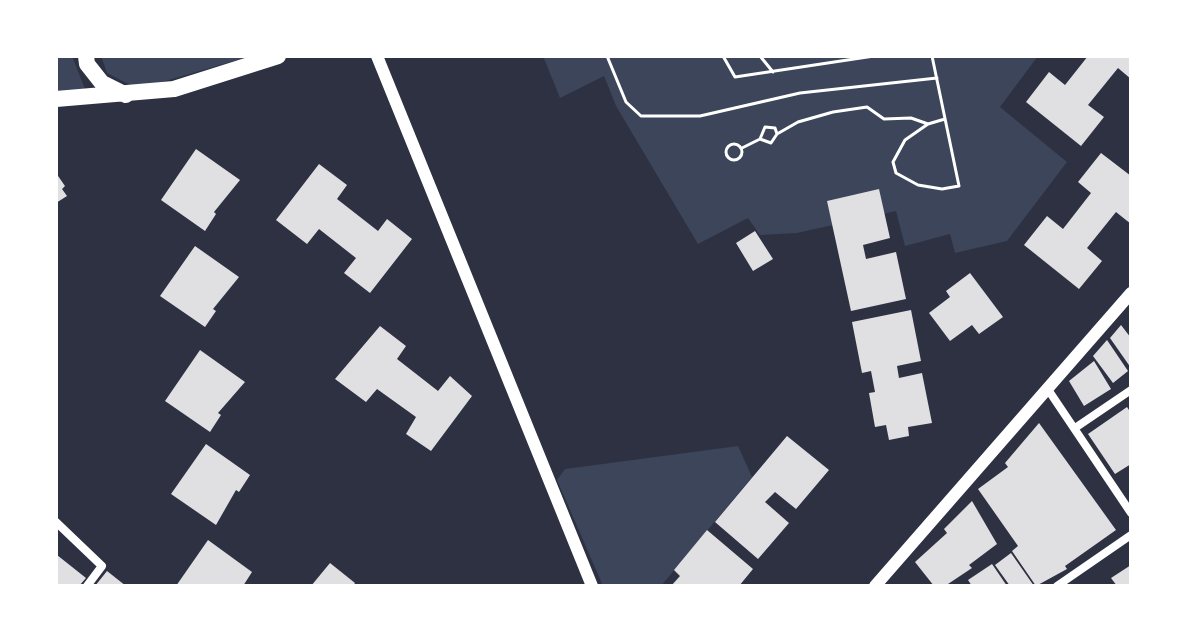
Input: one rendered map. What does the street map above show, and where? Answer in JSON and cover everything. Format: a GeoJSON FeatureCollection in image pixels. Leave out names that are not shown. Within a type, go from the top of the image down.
{"type":"FeatureCollection","features":[{"type":"Feature","properties":{"kind":"main road"},"geometry":{"type":"LineString","coordinates":[[86,56],[87,64],[102,83],[127,95]]}},
{"type":"Feature","properties":{"kind":"main road"},"geometry":{"type":"LineString","coordinates":[[56,99],[174,89],[278,56]]}},
{"type":"Feature","properties":{"kind":"street"},"geometry":{"type":"LineString","coordinates":[[377,56],[592,586]]}},
{"type":"Feature","properties":{"kind":"street"},"geometry":{"type":"LineString","coordinates":[[875,586],[1049,391],[1131,293]]}},
{"type":"Feature","properties":{"kind":"street"},"geometry":{"type":"LineString","coordinates":[[1075,428],[1131,390]]}},
{"type":"Feature","properties":{"kind":"street"},"geometry":{"type":"LineString","coordinates":[[1049,391],[1131,513]]}},
{"type":"Feature","properties":{"kind":"street"},"geometry":{"type":"LineString","coordinates":[[56,522],[102,566],[87,586]]}},
{"type":"Feature","properties":{"kind":"street"},"geometry":{"type":"LineString","coordinates":[[1057,586],[1131,535]]}},
{"type":"Feature","properties":{"kind":"path"},"geometry":{"type":"LineString","coordinates":[[607,56],[626,102],[641,116],[700,116],[800,93],[937,78]]}},
{"type":"Feature","properties":{"kind":"path"},"geometry":{"type":"LineString","coordinates":[[723,56],[735,77],[874,56]]}},
{"type":"Feature","properties":{"kind":"path"},"geometry":{"type":"LineString","coordinates":[[760,56],[773,72]]}},
{"type":"Feature","properties":{"kind":"path"},"geometry":{"type":"LineString","coordinates":[[932,56],[959,186],[942,189],[918,185],[896,173],[893,162],[905,140],[928,124],[945,119]]}},
{"type":"Feature","properties":{"kind":"path"},"geometry":{"type":"LineString","coordinates":[[760,139],[771,143],[777,134],[798,122],[867,107],[884,119],[911,118],[928,124]]}},
{"type":"Feature","properties":{"kind":"path"},"geometry":{"type":"LineString","coordinates":[[741,148],[760,139],[765,127],[775,128],[777,134]]}},
{"type":"Feature","properties":{"kind":"shaded area"},"geometry":{"type":"Polygon","coordinates":[[[56,56],[72,56],[87,94],[56,93],[56,56]]]}},
{"type":"Feature","properties":{"kind":"shaded area"},"geometry":{"type":"Polygon","coordinates":[[[101,56],[251,56],[138,89],[107,73],[101,56]]]}},
{"type":"Feature","properties":{"kind":"shaded area"},"geometry":{"type":"Polygon","coordinates":[[[543,56],[1038,56],[1000,107],[1067,162],[1007,241],[955,253],[950,234],[905,246],[896,211],[797,233],[760,235],[748,218],[698,244],[616,106],[604,76],[560,98],[543,56]]]}},
{"type":"Feature","properties":{"kind":"shaded area"},"geometry":{"type":"Polygon","coordinates":[[[738,446],[752,477],[661,586],[603,586],[557,480],[565,469],[738,446]]]}},
{"type":"Feature","properties":{"kind":"building"},"geometry":{"type":"Polygon","coordinates":[[[1088,56],[1131,56],[1131,79],[1118,68],[1088,105],[1104,117],[1081,146],[1026,102],[1049,72],[1065,85],[1088,56]]]}},
{"type":"Feature","properties":{"kind":"building"},"geometry":{"type":"Polygon","coordinates":[[[196,149],[240,180],[214,212],[216,214],[205,231],[161,200],[196,149]]]}},
{"type":"Feature","properties":{"kind":"building"},"geometry":{"type":"Polygon","coordinates":[[[1101,153],[1131,176],[1131,224],[1116,212],[1087,248],[1102,261],[1079,289],[1024,245],[1047,216],[1063,229],[1091,193],[1078,182],[1101,153]]]}},
{"type":"Feature","properties":{"kind":"building"},"geometry":{"type":"Polygon","coordinates":[[[319,164],[347,185],[337,199],[378,231],[387,219],[412,239],[370,293],[344,273],[356,258],[319,229],[307,244],[276,220],[319,164]]]}},
{"type":"Feature","properties":{"kind":"building"},"geometry":{"type":"Polygon","coordinates":[[[56,173],[65,186],[62,189],[67,196],[56,203],[56,173]]]}},
{"type":"Feature","properties":{"kind":"building"},"geometry":{"type":"Polygon","coordinates":[[[879,189],[890,238],[863,245],[866,259],[896,252],[906,299],[851,311],[827,201],[879,189]]]}},
{"type":"Feature","properties":{"kind":"building"},"geometry":{"type":"Polygon","coordinates":[[[755,231],[773,259],[753,271],[736,243],[755,231]]]}},
{"type":"Feature","properties":{"kind":"building"},"geometry":{"type":"Polygon","coordinates":[[[195,246],[239,277],[213,309],[216,311],[205,327],[160,296],[195,246]]]}},
{"type":"Feature","properties":{"kind":"building"},"geometry":{"type":"Polygon","coordinates":[[[970,273],[1003,317],[979,334],[972,325],[950,341],[929,313],[950,297],[946,291],[970,273]]]}},
{"type":"Feature","properties":{"kind":"building"},"geometry":{"type":"Polygon","coordinates":[[[911,310],[921,361],[897,366],[899,378],[922,373],[932,423],[908,427],[909,436],[889,440],[886,425],[875,427],[869,393],[875,392],[871,371],[862,373],[852,322],[911,310]]]}},
{"type":"Feature","properties":{"kind":"building"},"geometry":{"type":"Polygon","coordinates":[[[1121,325],[1131,338],[1131,368],[1110,338],[1121,325]]]}},
{"type":"Feature","properties":{"kind":"building"},"geometry":{"type":"Polygon","coordinates":[[[380,326],[406,346],[397,359],[438,391],[450,376],[472,396],[431,451],[406,434],[416,417],[377,389],[366,402],[335,379],[380,326]]]}},
{"type":"Feature","properties":{"kind":"building"},"geometry":{"type":"Polygon","coordinates":[[[1107,340],[1128,371],[1113,383],[1093,356],[1107,340]]]}},
{"type":"Feature","properties":{"kind":"building"},"geometry":{"type":"Polygon","coordinates":[[[200,350],[245,382],[218,413],[221,415],[210,432],[165,401],[200,350]]]}},
{"type":"Feature","properties":{"kind":"building"},"geometry":{"type":"Polygon","coordinates":[[[1094,361],[1111,389],[1084,406],[1069,381],[1094,361]]]}},
{"type":"Feature","properties":{"kind":"building"},"geometry":{"type":"Polygon","coordinates":[[[1127,407],[1131,413],[1131,464],[1115,474],[1088,434],[1127,407]]]}},
{"type":"Feature","properties":{"kind":"building"},"geometry":{"type":"Polygon","coordinates":[[[1039,423],[1116,530],[1065,566],[1067,569],[1036,586],[1012,551],[1018,546],[978,489],[1008,467],[1005,463],[1039,423]]]}},
{"type":"Feature","properties":{"kind":"building"},"geometry":{"type":"Polygon","coordinates":[[[787,436],[829,470],[796,509],[775,492],[765,502],[789,523],[758,559],[715,522],[787,436]]]}},
{"type":"Feature","properties":{"kind":"building"},"geometry":{"type":"Polygon","coordinates":[[[206,444],[250,475],[239,492],[236,490],[216,525],[171,494],[206,444]]]}},
{"type":"Feature","properties":{"kind":"building"},"geometry":{"type":"Polygon","coordinates":[[[972,501],[997,544],[969,565],[972,568],[945,586],[934,586],[915,562],[947,533],[944,529],[972,501]]]}},
{"type":"Feature","properties":{"kind":"building"},"geometry":{"type":"Polygon","coordinates":[[[707,530],[753,569],[739,586],[671,586],[680,576],[674,570],[707,530]]]}},
{"type":"Feature","properties":{"kind":"building"},"geometry":{"type":"Polygon","coordinates":[[[208,540],[252,572],[243,586],[176,586],[208,540]]]}},
{"type":"Feature","properties":{"kind":"building"},"geometry":{"type":"Polygon","coordinates":[[[1011,553],[1034,586],[1010,586],[995,565],[1011,553]]]}},
{"type":"Feature","properties":{"kind":"building"},"geometry":{"type":"Polygon","coordinates":[[[57,555],[86,578],[79,586],[56,586],[57,555]]]}},
{"type":"Feature","properties":{"kind":"building"},"geometry":{"type":"Polygon","coordinates":[[[330,563],[355,583],[353,586],[311,586],[330,563]]]}},
{"type":"Feature","properties":{"kind":"building"},"geometry":{"type":"Polygon","coordinates":[[[992,564],[1007,586],[972,586],[968,580],[992,564]]]}},
{"type":"Feature","properties":{"kind":"building"},"geometry":{"type":"Polygon","coordinates":[[[1131,565],[1131,586],[1117,586],[1111,578],[1131,565]]]}},
{"type":"Feature","properties":{"kind":"building"},"geometry":{"type":"Polygon","coordinates":[[[107,571],[126,586],[95,586],[107,571]]]}}]}
